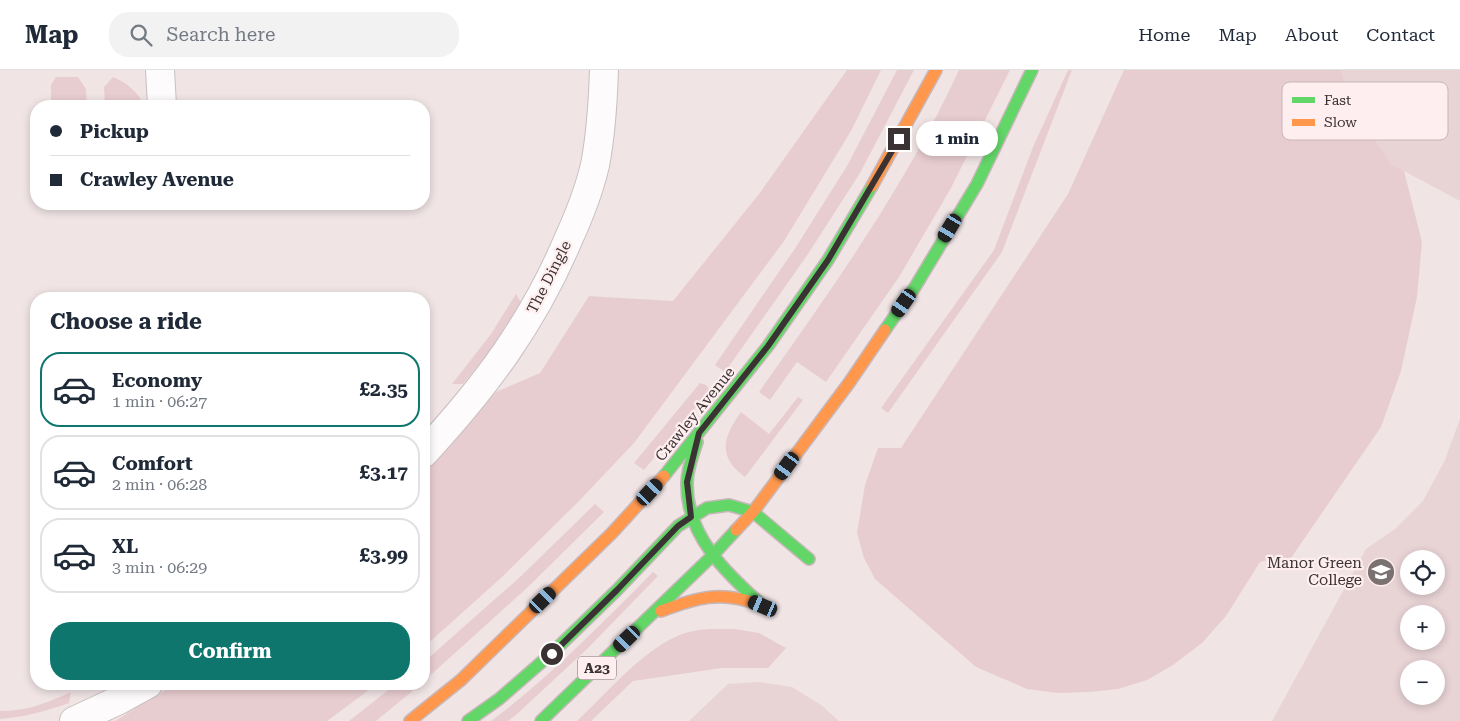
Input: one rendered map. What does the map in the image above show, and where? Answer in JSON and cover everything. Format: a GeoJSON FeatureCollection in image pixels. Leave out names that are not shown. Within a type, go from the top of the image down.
{"type":"FeatureCollection","features":[{"type":"Feature","properties":{"kind":"main road","name":"Crawley Avenue"},"geometry":{"type":"LineString","coordinates":[[410,721],[461,680],[612,533],[662,478],[699,433],[768,346],[828,260],[882,170],[936,70]]}},
{"type":"Feature","properties":{"kind":"main road","name":"A23"},"geometry":{"type":"LineString","coordinates":[[541,721],[653,615],[753,512],[849,383],[915,287],[977,184],[1032,70]]}},
{"type":"Feature","properties":{"kind":"main road"},"geometry":{"type":"LineString","coordinates":[[653,615],[702,597],[724,595],[744,598],[763,606],[738,585],[713,555],[691,517],[687,482],[699,433]]}},
{"type":"Feature","properties":{"kind":"main road"},"geometry":{"type":"LineString","coordinates":[[468,721],[499,699],[552,654],[678,526],[707,508],[729,505],[753,512],[809,559]]}},
{"type":"Feature","properties":{"kind":"street"},"geometry":{"type":"LineString","coordinates":[[160,70],[162,100]]}},
{"type":"Feature","properties":{"kind":"street","name":"The Dingle"},"geometry":{"type":"LineString","coordinates":[[430,446],[493,372],[538,304],[557,266],[579,216],[595,164],[604,70]]}},
{"type":"Feature","properties":{"kind":"street"},"geometry":{"type":"LineString","coordinates":[[74,721],[137,690]]}},
{"type":"Feature","properties":{"kind":"shaded area"},"geometry":{"type":"Polygon","coordinates":[[[847,70],[881,70],[851,131],[784,241],[634,443],[579,501],[502,577],[430,642],[430,467],[496,392],[540,373],[589,296],[673,301],[759,194],[847,70]]]}},
{"type":"Feature","properties":{"kind":"shaded area"},"geometry":{"type":"Polygon","coordinates":[[[897,70],[914,70],[860,173],[808,254],[725,372],[715,365],[796,247],[847,166],[897,70]]]}},
{"type":"Feature","properties":{"kind":"shaded area"},"geometry":{"type":"Polygon","coordinates":[[[959,70],[1010,70],[951,188],[899,277],[826,382],[797,362],[770,400],[759,392],[814,314],[892,195],[938,113],[959,70]]]}},
{"type":"Feature","properties":{"kind":"shaded area"},"geometry":{"type":"Polygon","coordinates":[[[1068,70],[1072,70],[1002,252],[888,413],[881,408],[994,250],[1033,147],[1068,70]]]}},
{"type":"Feature","properties":{"kind":"shaded area"},"geometry":{"type":"Polygon","coordinates":[[[1124,70],[1341,70],[1344,82],[1282,82],[1282,140],[1375,140],[1391,164],[1404,171],[1422,242],[1417,297],[1401,371],[1381,427],[1291,558],[1274,558],[1260,562],[1226,616],[1202,643],[1173,665],[1147,680],[1118,689],[1058,693],[1027,689],[976,667],[875,579],[864,558],[857,533],[865,485],[878,448],[901,448],[1068,194],[1124,70]]]}},
{"type":"Feature","properties":{"kind":"shaded area"},"geometry":{"type":"Polygon","coordinates":[[[1341,70],[1460,70],[1460,201],[1391,164],[1375,140],[1448,140],[1448,82],[1344,82],[1341,70]]]}},
{"type":"Feature","properties":{"kind":"shaded area"},"geometry":{"type":"Polygon","coordinates":[[[56,77],[78,77],[86,89],[87,100],[51,100],[51,85],[56,77]]]}},
{"type":"Feature","properties":{"kind":"shaded area"},"geometry":{"type":"Polygon","coordinates":[[[113,77],[132,88],[141,100],[105,100],[104,87],[113,77]]]}},
{"type":"Feature","properties":{"kind":"shaded area"},"geometry":{"type":"Polygon","coordinates":[[[516,294],[522,304],[501,337],[463,384],[452,384],[491,334],[516,294]]]}},
{"type":"Feature","properties":{"kind":"shaded area"},"geometry":{"type":"Polygon","coordinates":[[[700,383],[706,385],[710,390],[644,470],[634,463],[700,383]]]}},
{"type":"Feature","properties":{"kind":"shaded area"},"geometry":{"type":"Polygon","coordinates":[[[798,397],[803,400],[745,477],[730,462],[727,454],[727,438],[735,421],[741,412],[769,434],[798,397]]]}},
{"type":"Feature","properties":{"kind":"shaded area","name":"Manor Green College"},"geometry":{"type":"Polygon","coordinates":[[[1460,419],[1460,721],[1272,721],[1366,549],[1395,529],[1423,501],[1445,460],[1460,419]]]}},
{"type":"Feature","properties":{"kind":"shaded area"},"geometry":{"type":"Polygon","coordinates":[[[595,504],[604,512],[529,586],[430,676],[430,657],[520,577],[595,504]]]}},
{"type":"Feature","properties":{"kind":"shaded area"},"geometry":{"type":"Polygon","coordinates":[[[653,572],[658,576],[588,648],[516,715],[508,721],[491,721],[554,668],[653,572]]]}},
{"type":"Feature","properties":{"kind":"shaded area"},"geometry":{"type":"Polygon","coordinates":[[[735,629],[759,633],[786,648],[768,668],[722,668],[633,681],[591,721],[577,721],[629,670],[659,646],[689,632],[735,629]]]}},
{"type":"Feature","properties":{"kind":"shaded area"},"geometry":{"type":"Polygon","coordinates":[[[759,682],[792,687],[821,705],[839,721],[689,721],[728,684],[759,682]]]}},
{"type":"Feature","properties":{"kind":"shaded area"},"geometry":{"type":"Polygon","coordinates":[[[165,690],[369,690],[327,721],[115,721],[165,690]]]}},
{"type":"Feature","properties":{"kind":"shaded area"},"geometry":{"type":"Polygon","coordinates":[[[388,690],[414,690],[376,721],[349,721],[388,690]]]}},
{"type":"Feature","properties":{"kind":"shaded area"},"geometry":{"type":"Polygon","coordinates":[[[71,692],[69,703],[18,717],[0,719],[0,711],[19,710],[37,706],[71,692]]]}},
{"type":"Feature","properties":{"kind":"traffic: fast"},"geometry":{"type":"LineString","coordinates":[[885,330],[915,287],[977,184],[1032,70]]}},
{"type":"Feature","properties":{"kind":"traffic: fast"},"geometry":{"type":"LineString","coordinates":[[664,476],[768,346],[828,260],[872,186]]}},
{"type":"Feature","properties":{"kind":"traffic: fast"},"geometry":{"type":"LineString","coordinates":[[697,442],[687,478],[693,520],[701,537],[723,567],[763,606]]}},
{"type":"Feature","properties":{"kind":"traffic: fast"},"geometry":{"type":"LineString","coordinates":[[468,721],[499,699],[552,653],[617,590],[678,526],[707,508],[729,505],[753,512],[809,559]]}},
{"type":"Feature","properties":{"kind":"traffic: fast"},"geometry":{"type":"LineString","coordinates":[[541,721],[713,555],[736,530]]}},
{"type":"Feature","properties":{"kind":"traffic: slow"},"geometry":{"type":"LineString","coordinates":[[872,186],[936,70]]}},
{"type":"Feature","properties":{"kind":"traffic: slow"},"geometry":{"type":"LineString","coordinates":[[736,530],[753,512],[849,383],[885,330]]}},
{"type":"Feature","properties":{"kind":"traffic: slow"},"geometry":{"type":"LineString","coordinates":[[410,721],[461,680],[612,533],[664,476]]}},
{"type":"Feature","properties":{"kind":"traffic: slow"},"geometry":{"type":"LineString","coordinates":[[661,611],[686,602],[709,597],[732,597],[757,604]]}},
{"type":"Feature","properties":{"kind":"place","name":"Manor Green College"},"geometry":{"type":"Point","coordinates":[1381,572]}},
{"type":"Feature","properties":{"kind":"route"},"geometry":{"type":"LineString","coordinates":[[552,654],[678,526],[691,517],[687,482],[699,433],[768,346],[828,260],[899,139]]}}]}
